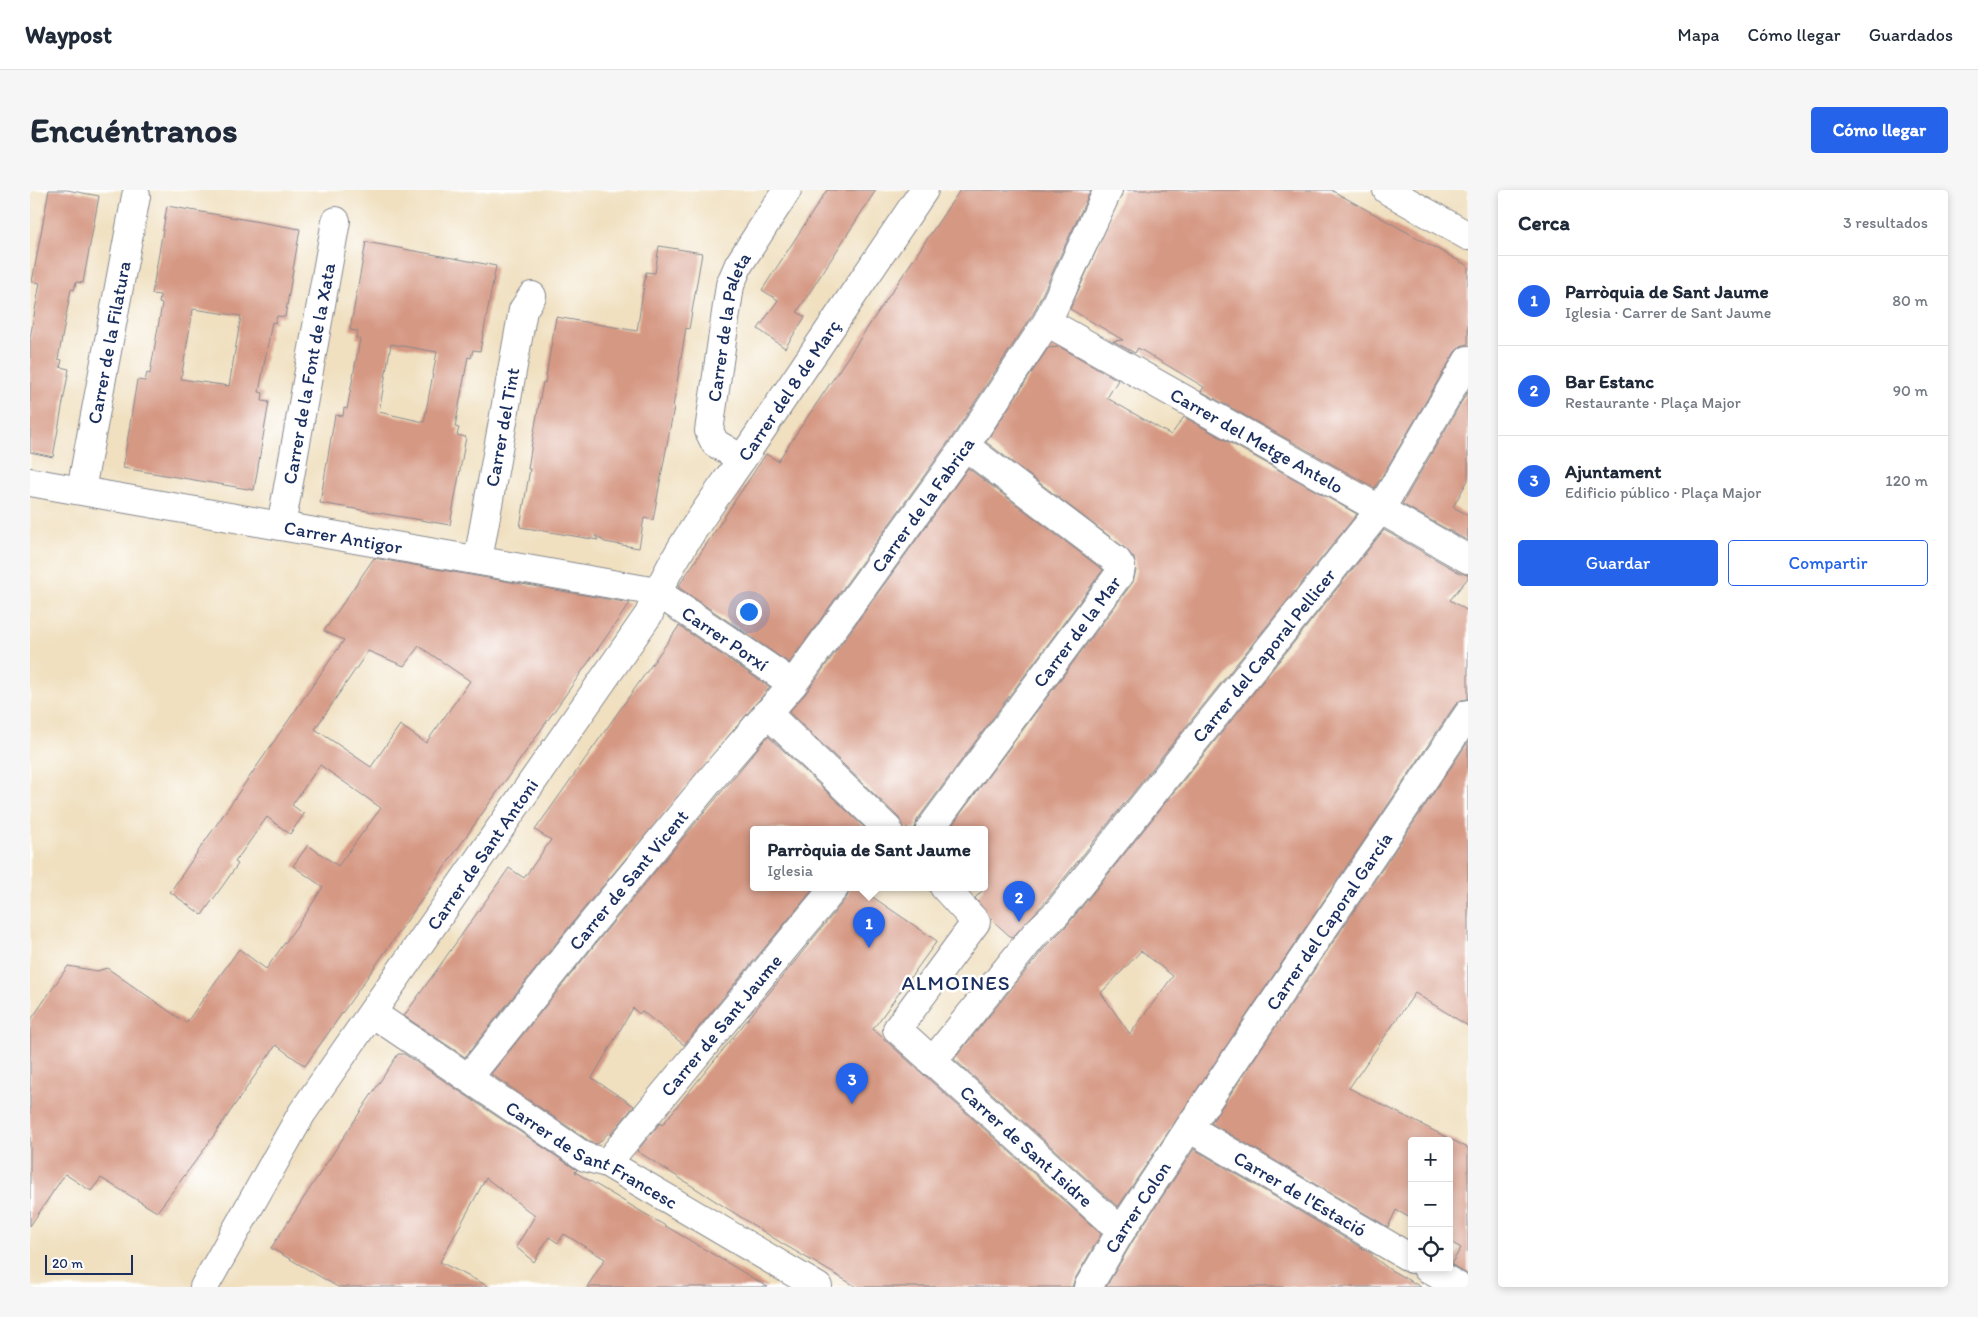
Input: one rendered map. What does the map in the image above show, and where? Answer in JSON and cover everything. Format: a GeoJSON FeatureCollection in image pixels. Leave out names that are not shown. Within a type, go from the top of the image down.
{"type":"FeatureCollection","features":[{"type":"Feature","properties":{"kind":"street","name":"Carrer de la Paleta"},"geometry":{"type":"LineString","coordinates":[[742,460],[715,443],[709,431],[730,285],[739,264],[787,190]]}},
{"type":"Feature","properties":{"kind":"street","name":"Carrer del 8 de Març"},"geometry":{"type":"LineString","coordinates":[[657,592],[742,460],[924,190]]}},
{"type":"Feature","properties":{"kind":"street","name":"Carrer de la Fabrica"},"geometry":{"type":"LineString","coordinates":[[793,684],[965,446],[1047,322],[1108,190]]}},
{"type":"Feature","properties":{"kind":"street"},"geometry":{"type":"LineString","coordinates":[[1387,190],[1468,236]]}},
{"type":"Feature","properties":{"kind":"street","name":"Carrer de la Filatura"},"geometry":{"type":"LineString","coordinates":[[81,490],[136,196]]}},
{"type":"Feature","properties":{"kind":"street","name":"Carrer de la Font de la Xata"},"geometry":{"type":"LineString","coordinates":[[281,526],[336,221]]}},
{"type":"Feature","properties":{"kind":"street","name":"Carrer del Tint"},"geometry":{"type":"LineString","coordinates":[[478,560],[522,310],[532,296]]}},
{"type":"Feature","properties":{"kind":"street","name":"Carrer del Metge Antelo"},"geometry":{"type":"LineString","coordinates":[[1047,322],[1468,560]]}},
{"type":"Feature","properties":{"kind":"street","name":"Carrer del Caporal Pellicer"},"geometry":{"type":"LineString","coordinates":[[932,1062],[1035,934],[1057,913],[1380,510],[1468,360]]}},
{"type":"Feature","properties":{"kind":"street","name":"Carrer de la Mar"},"geometry":{"type":"LineString","coordinates":[[932,826],[1120,573],[1121,566],[1117,561],[965,446]]}},
{"type":"Feature","properties":{"kind":"street","name":"Carrer Antigor"},"geometry":{"type":"LineString","coordinates":[[30,482],[657,592]]}},
{"type":"Feature","properties":{"kind":"street","name":"Carrer Porxí"},"geometry":{"type":"LineString","coordinates":[[657,592],[793,684]]}},
{"type":"Feature","properties":{"kind":"street","name":"Carrer de Sant Antoni"},"geometry":{"type":"LineString","coordinates":[[204,1287],[302,1112],[649,614],[657,592]]}},
{"type":"Feature","properties":{"kind":"street","name":"Carrer de Sant Vicent"},"geometry":{"type":"LineString","coordinates":[[468,1078],[599,914],[793,684]]}},
{"type":"Feature","properties":{"kind":"street"},"geometry":{"type":"LineString","coordinates":[[767,713],[885,826]]}},
{"type":"Feature","properties":{"kind":"street","name":"Carrer del Caporal García"},"geometry":{"type":"LineString","coordinates":[[1189,1128],[1468,714]]}},
{"type":"Feature","properties":{"kind":"street","name":"Carrer de Sant Jaume"},"geometry":{"type":"LineString","coordinates":[[607,1163],[832,891]]}},
{"type":"Feature","properties":{"kind":"street","name":"Carrer de Sant Isidre"},"geometry":{"type":"LineString","coordinates":[[948,891],[976,922],[896,1029],[1121,1231]]}},
{"type":"Feature","properties":{"kind":"street","name":"Carrer de Sant Francesc"},"geometry":{"type":"LineString","coordinates":[[372,1013],[585,1157],[607,1163],[818,1287]]}},
{"type":"Feature","properties":{"kind":"street","name":"Carrer Colon"},"geometry":{"type":"LineString","coordinates":[[1088,1287],[1121,1231],[1189,1128]]}},
{"type":"Feature","properties":{"kind":"street","name":"Carrer de l'Estació"},"geometry":{"type":"LineString","coordinates":[[1189,1128],[1408,1257]]}},
{"type":"Feature","properties":{"kind":"street"},"geometry":{"type":"LineString","coordinates":[[1434,1272],[1459,1287]]}},
{"type":"Feature","properties":{"kind":"building"},"geometry":{"type":"Polygon","coordinates":[[[49,190],[67,190],[99,196],[83,283],[76,282],[74,290],[71,289],[58,359],[62,360],[60,367],[69,369],[53,457],[30,452],[30,338],[40,283],[32,282],[49,190]]]}},
{"type":"Feature","properties":{"kind":"building"},"geometry":{"type":"Polygon","coordinates":[[[827,190],[876,190],[797,312],[805,317],[785,348],[758,329],[778,300],[762,290],[827,190]]]}},
{"type":"Feature","properties":{"kind":"building"},"geometry":{"type":"Polygon","coordinates":[[[960,190],[1091,190],[1033,314],[952,437],[789,663],[678,587],[766,454],[778,461],[960,190]]]}},
{"type":"Feature","properties":{"kind":"building"},"geometry":{"type":"Polygon","coordinates":[[[1123,190],[1331,190],[1468,266],[1468,344],[1461,346],[1455,352],[1375,488],[1201,391],[1204,387],[1138,348],[1135,353],[1113,341],[1123,340],[1070,309],[1123,190]]]}},
{"type":"Feature","properties":{"kind":"building"},"geometry":{"type":"Polygon","coordinates":[[[167,206],[300,229],[285,317],[277,316],[275,323],[272,322],[259,392],[263,393],[262,401],[269,402],[254,490],[123,468],[137,380],[145,381],[147,373],[150,374],[162,304],[159,303],[160,295],[152,294],[167,206]],[[193,309],[181,379],[229,386],[241,316],[193,309]]]}},
{"type":"Feature","properties":{"kind":"building"},"geometry":{"type":"Polygon","coordinates":[[[366,242],[496,266],[480,351],[473,350],[471,358],[468,357],[455,427],[459,428],[457,435],[466,437],[450,525],[320,503],[335,415],[343,416],[344,408],[347,409],[360,339],[356,338],[358,331],[350,330],[366,242]],[[391,344],[379,412],[424,422],[437,352],[391,344]]]}},
{"type":"Feature","properties":{"kind":"building"},"geometry":{"type":"Polygon","coordinates":[[[659,246],[702,253],[689,329],[686,328],[674,407],[653,520],[644,518],[639,548],[605,542],[595,535],[598,540],[520,527],[530,469],[528,469],[532,443],[543,382],[545,383],[556,317],[637,331],[646,272],[655,273],[659,246]]]}},
{"type":"Feature","properties":{"kind":"building"},"geometry":{"type":"Polygon","coordinates":[[[1060,347],[1118,380],[1107,398],[1171,435],[1184,417],[1357,514],[1045,902],[1012,938],[991,919],[975,898],[982,891],[988,891],[988,826],[951,826],[1133,582],[1136,570],[1134,558],[1126,549],[986,442],[1048,348],[1060,347]]]}},
{"type":"Feature","properties":{"kind":"building"},"geometry":{"type":"Polygon","coordinates":[[[1468,391],[1468,480],[1453,507],[1468,515],[1468,541],[1402,504],[1468,391]]]}},
{"type":"Feature","properties":{"kind":"building"},"geometry":{"type":"Polygon","coordinates":[[[968,468],[1103,570],[917,820],[916,826],[902,826],[899,818],[789,712],[806,693],[968,468]]]}},
{"type":"Feature","properties":{"kind":"building"},"geometry":{"type":"Polygon","coordinates":[[[1384,530],[1460,573],[1468,575],[1468,578],[1450,600],[1468,611],[1468,699],[1461,700],[1455,705],[1118,1207],[954,1059],[1047,945],[1069,923],[1384,530]],[[1141,951],[1101,993],[1130,1034],[1173,976],[1141,951]]]}},
{"type":"Feature","properties":{"kind":"building"},"geometry":{"type":"Polygon","coordinates":[[[374,558],[630,603],[305,1066],[276,1045],[203,1151],[157,1212],[101,1178],[91,1191],[65,1174],[30,1226],[30,1021],[68,966],[97,971],[107,968],[186,1023],[239,949],[266,969],[307,912],[323,887],[293,866],[308,845],[338,866],[381,808],[320,765],[292,805],[304,814],[290,834],[267,817],[235,862],[238,864],[202,915],[170,892],[344,640],[324,631],[374,558]],[[419,646],[404,666],[368,651],[315,729],[371,767],[400,725],[426,743],[470,681],[419,646]]]}},
{"type":"Feature","properties":{"kind":"building"},"geometry":{"type":"Polygon","coordinates":[[[679,626],[770,687],[581,912],[465,1057],[404,1016],[509,868],[524,878],[551,840],[535,830],[679,626]]]}},
{"type":"Feature","properties":{"kind":"building"},"geometry":{"type":"Polygon","coordinates":[[[768,736],[863,826],[750,826],[750,891],[812,891],[684,1045],[642,1011],[639,1014],[633,1008],[592,1078],[634,1106],[610,1135],[608,1133],[598,1144],[592,1143],[491,1074],[605,932],[768,736]]]}},
{"type":"Feature","properties":{"kind":"building"},"geometry":{"type":"Polygon","coordinates":[[[1468,742],[1468,1026],[1415,993],[1349,1088],[1446,1137],[1408,1137],[1408,1217],[1396,1210],[1388,1227],[1211,1123],[1468,742]]]}},
{"type":"Feature","properties":{"kind":"building"},"geometry":{"type":"Polygon","coordinates":[[[849,891],[864,891],[937,941],[873,1029],[1101,1234],[1072,1287],[857,1287],[783,1244],[637,1151],[660,1123],[662,1125],[847,897],[849,891]]]}},
{"type":"Feature","properties":{"kind":"building"},"geometry":{"type":"Polygon","coordinates":[[[398,1054],[404,1054],[577,1170],[575,1172],[768,1287],[587,1287],[605,1259],[564,1234],[558,1243],[549,1237],[534,1262],[516,1247],[535,1216],[486,1178],[440,1262],[490,1287],[338,1287],[271,1248],[398,1054]]]}},
{"type":"Feature","properties":{"kind":"building"},"geometry":{"type":"Polygon","coordinates":[[[1453,1140],[1468,1148],[1468,1275],[1453,1265],[1453,1261],[1461,1248],[1453,1243],[1453,1140]]]}},
{"type":"Feature","properties":{"kind":"building"},"geometry":{"type":"Polygon","coordinates":[[[1194,1149],[1372,1254],[1389,1269],[1421,1287],[1106,1287],[1134,1239],[1194,1149]]]}},
{"type":"Feature","properties":{"kind":"place","name":"Bar Estanc"},"geometry":{"type":"Point","coordinates":[1019,922]}},
{"type":"Feature","properties":{"kind":"place","name":"Parròquia de Sant Jaume"},"geometry":{"type":"Point","coordinates":[869,948]}},
{"type":"Feature","properties":{"kind":"place","name":"Ajuntament"},"geometry":{"type":"Point","coordinates":[852,1104]}},
{"type":"Feature","properties":{"kind":"district","name":"ALMOINES"},"geometry":{"type":"Point","coordinates":[956,982]}}]}
